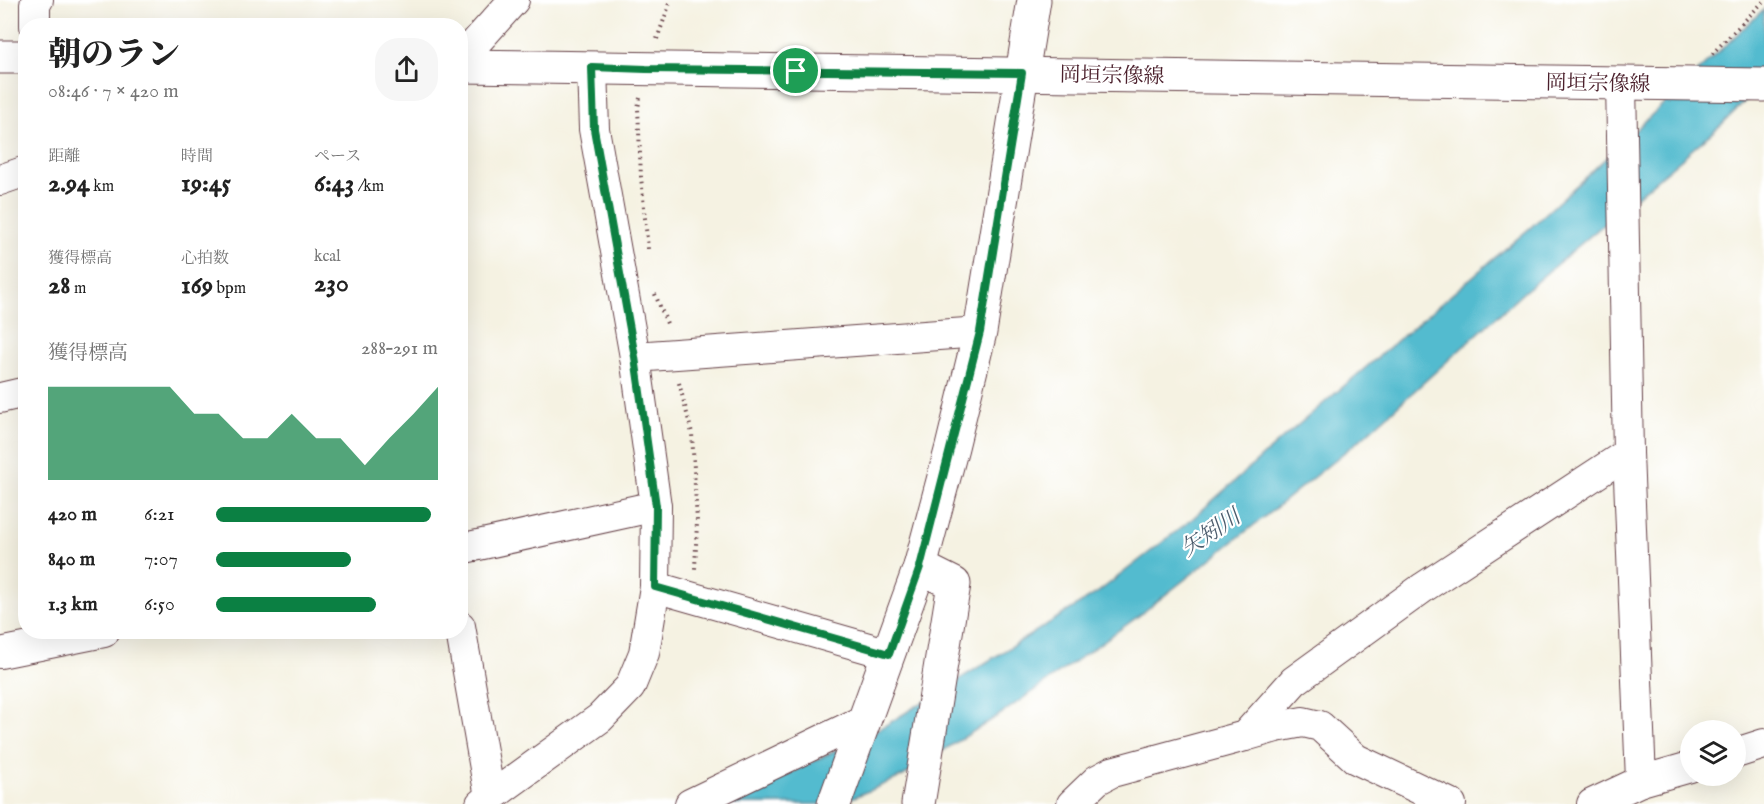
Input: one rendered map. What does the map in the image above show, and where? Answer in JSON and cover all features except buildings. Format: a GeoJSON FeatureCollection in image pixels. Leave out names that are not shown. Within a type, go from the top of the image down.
{"type":"FeatureCollection","features":[{"type":"Feature","properties":{"kind":"main road"},"geometry":{"type":"LineString","coordinates":[[834,804],[920,567],[980,332],[1034,0]]}},
{"type":"Feature","properties":{"kind":"main road"},"geometry":{"type":"LineString","coordinates":[[0,57],[18,57]]}},
{"type":"Feature","properties":{"kind":"main road","name":"岡垣宗像線"},"geometry":{"type":"LineString","coordinates":[[468,66],[1764,85]]}},
{"type":"Feature","properties":{"kind":"main road"},"geometry":{"type":"LineString","coordinates":[[920,567],[954,584],[920,791]]}},
{"type":"Feature","properties":{"kind":"street"},"geometry":{"type":"LineString","coordinates":[[468,51],[514,0]]}},
{"type":"Feature","properties":{"kind":"street"},"geometry":{"type":"LineString","coordinates":[[462,639],[485,800],[600,718],[630,687],[644,653],[655,587],[656,506],[635,357],[594,129],[592,67]]}},
{"type":"Feature","properties":{"kind":"street"},"geometry":{"type":"LineString","coordinates":[[1621,83],[1628,453],[1641,781]]}},
{"type":"Feature","properties":{"kind":"street"},"geometry":{"type":"LineString","coordinates":[[0,180],[18,174]]}},
{"type":"Feature","properties":{"kind":"street"},"geometry":{"type":"LineString","coordinates":[[635,357],[980,332]]}},
{"type":"Feature","properties":{"kind":"street"},"geometry":{"type":"LineString","coordinates":[[0,398],[18,394]]}},
{"type":"Feature","properties":{"kind":"street"},"geometry":{"type":"LineString","coordinates":[[1245,736],[1294,681],[1424,587],[1628,453]]}},
{"type":"Feature","properties":{"kind":"street"},"geometry":{"type":"LineString","coordinates":[[468,547],[656,506]]}},
{"type":"Feature","properties":{"kind":"street"},"geometry":{"type":"LineString","coordinates":[[655,587],[889,654]]}},
{"type":"Feature","properties":{"kind":"street"},"geometry":{"type":"LineString","coordinates":[[0,654],[71,639]]}},
{"type":"Feature","properties":{"kind":"street"},"geometry":{"type":"LineString","coordinates":[[1072,804],[1097,780],[1112,772],[1276,727],[1303,722],[1320,726],[1356,759],[1451,804]]}},
{"type":"Feature","properties":{"kind":"street"},"geometry":{"type":"LineString","coordinates":[[690,804],[862,726]]}},
{"type":"Feature","properties":{"kind":"street"},"geometry":{"type":"LineString","coordinates":[[1746,750],[1764,744]]}},
{"type":"Feature","properties":{"kind":"street"},"geometry":{"type":"LineString","coordinates":[[1592,804],[1641,781],[1680,770]]}},
{"type":"Feature","properties":{"kind":"path"},"geometry":{"type":"LineString","coordinates":[[646,69],[671,0]]}},
{"type":"Feature","properties":{"kind":"path"},"geometry":{"type":"LineString","coordinates":[[1682,84],[1764,1]]}},
{"type":"Feature","properties":{"kind":"water","name":"矢矧川"},"geometry":{"type":"Polygon","coordinates":[[[1764,9],[1764,82],[1721,125],[1524,292],[1362,438],[1136,618],[1001,714],[903,776],[838,804],[729,804],[886,725],[1097,593],[1191,520],[1284,437],[1531,227],[1764,9]]]}},
{"type":"Feature","properties":{"kind":"route"},"geometry":{"type":"LineString","coordinates":[[592,67],[796,71],[1022,73],[980,332],[920,567],[889,654],[655,587],[656,506],[635,357],[594,129],[592,67]]}}]}
